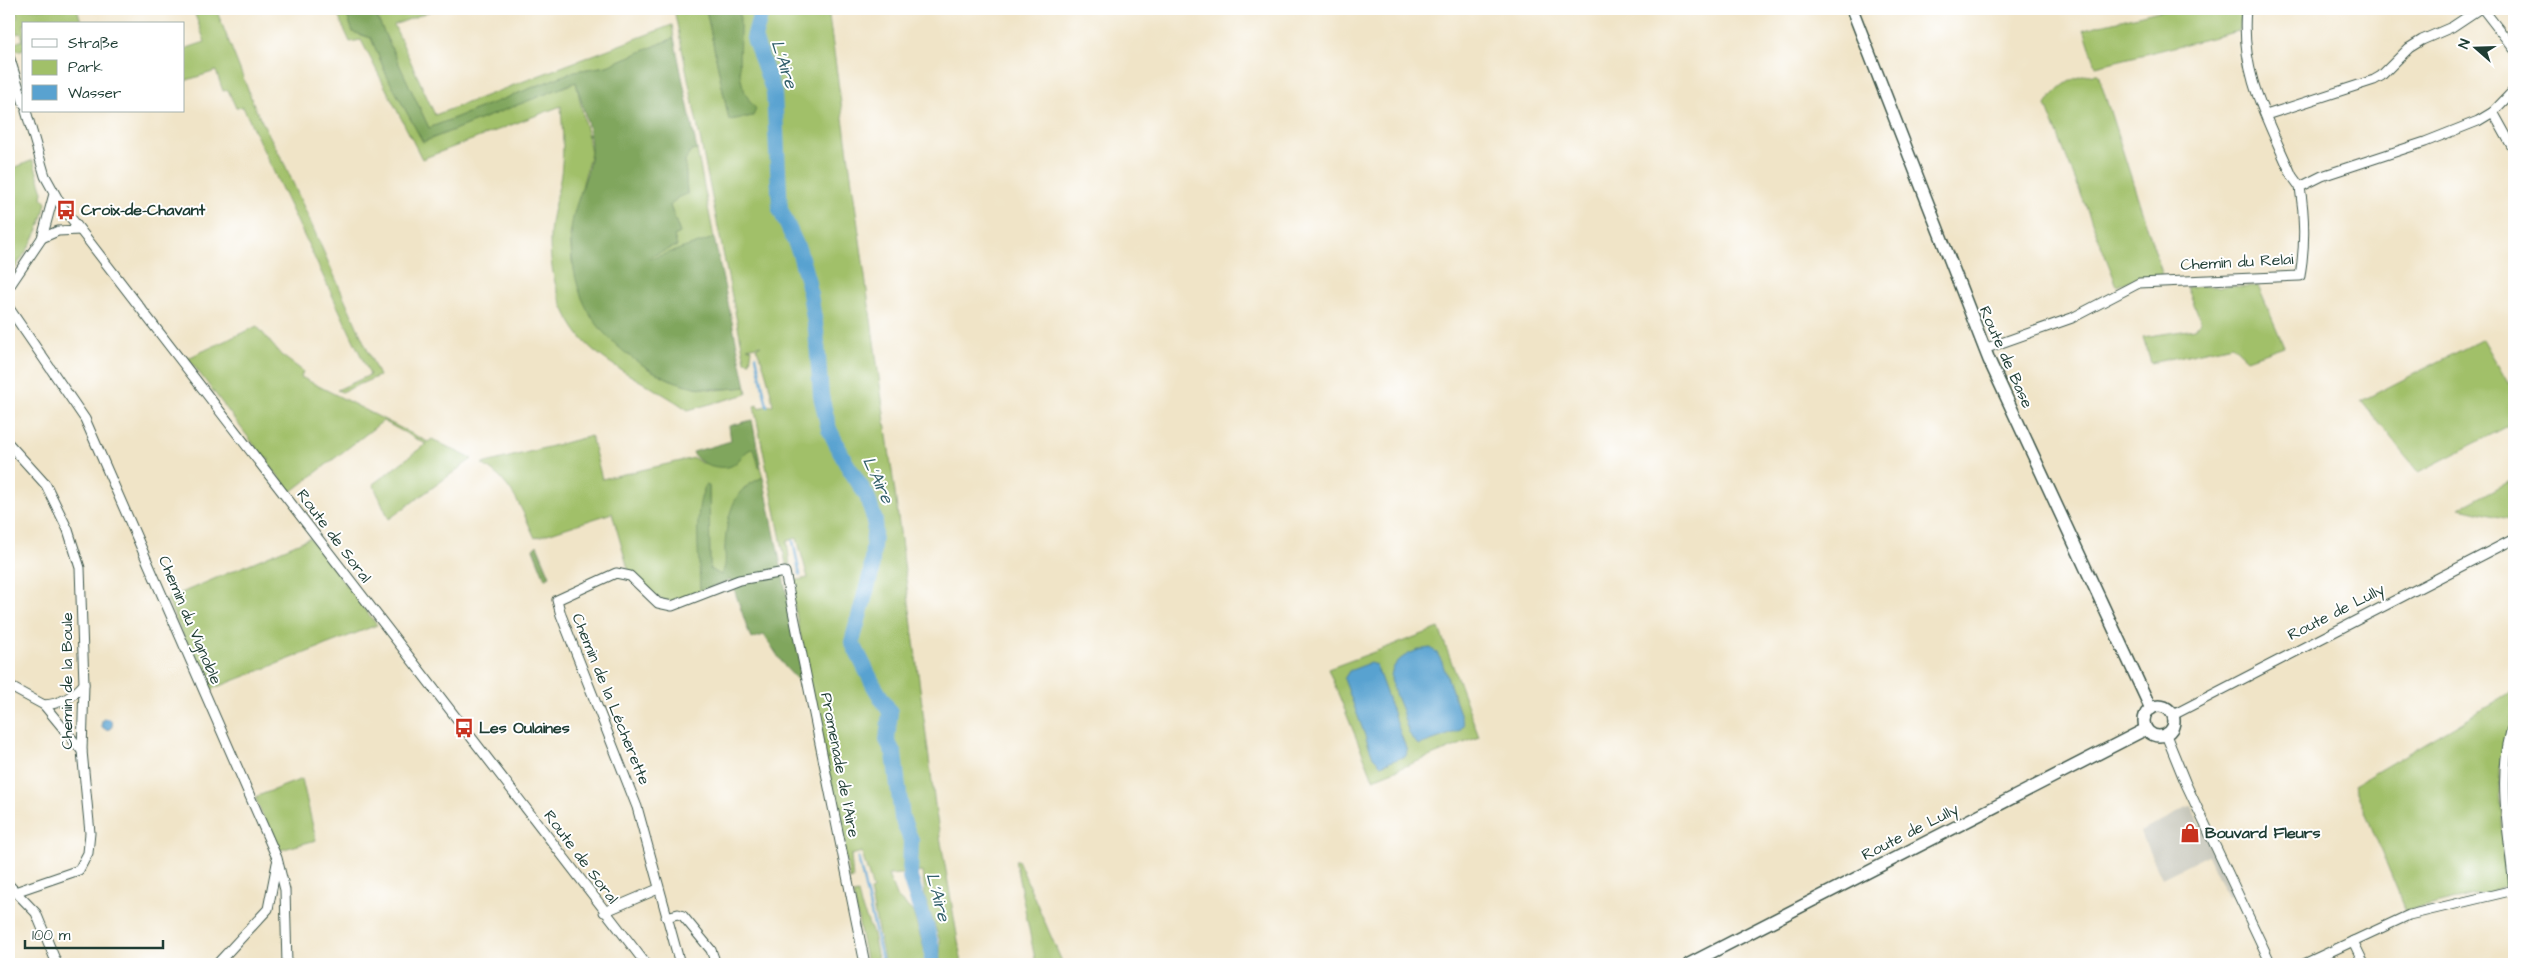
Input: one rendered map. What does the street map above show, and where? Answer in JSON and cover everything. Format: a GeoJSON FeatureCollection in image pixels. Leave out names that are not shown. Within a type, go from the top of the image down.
{"type":"FeatureCollection","features":[{"type":"Feature","properties":{"kind":"main road","name":"Route de Base"},"geometry":{"type":"LineString","coordinates":[[1852,9],[1984,349],[2151,709]]}},
{"type":"Feature","properties":{"kind":"main road"},"geometry":{"type":"LineString","coordinates":[[2161,706],[2173,715],[2174,725],[2166,735],[2156,736],[2146,729],[2144,717],[2151,709],[2161,706]]}},
{"type":"Feature","properties":{"kind":"main road","name":"Route de Lully"},"geometry":{"type":"LineString","coordinates":[[1689,964],[2146,729]]}},
{"type":"Feature","properties":{"kind":"street"},"geometry":{"type":"LineString","coordinates":[[2246,9],[2246,58],[2253,83],[2292,176],[2300,187],[2322,176],[2426,142],[2478,121],[2493,112],[2514,90]]}},
{"type":"Feature","properties":{"kind":"street"},"geometry":{"type":"LineString","coordinates":[[2266,115],[2374,80],[2416,44],[2452,26],[2478,9]]}},
{"type":"Feature","properties":{"kind":"street"},"geometry":{"type":"LineString","coordinates":[[2483,9],[2514,49]]}},
{"type":"Feature","properties":{"kind":"street"},"geometry":{"type":"LineString","coordinates":[[9,56],[22,98]]}},
{"type":"Feature","properties":{"kind":"street","name":"Route de Soral"},"geometry":{"type":"LineString","coordinates":[[26,112],[45,176],[54,194],[80,230],[604,912],[646,964]]}},
{"type":"Feature","properties":{"kind":"street"},"geometry":{"type":"LineString","coordinates":[[2493,112],[2514,150]]}},
{"type":"Feature","properties":{"kind":"street","name":"Chemin du Relai"},"geometry":{"type":"LineString","coordinates":[[1984,349],[2072,318],[2140,283],[2300,276],[2304,259],[2304,208],[2300,187]]}},
{"type":"Feature","properties":{"kind":"street"},"geometry":{"type":"LineString","coordinates":[[9,287],[42,238],[54,194]]}},
{"type":"Feature","properties":{"kind":"street"},"geometry":{"type":"LineString","coordinates":[[42,238],[58,231],[80,230]]}},
{"type":"Feature","properties":{"kind":"street","name":"Chemin du Vignoble"},"geometry":{"type":"LineString","coordinates":[[9,308],[85,419],[278,862],[286,906],[287,964]]}},
{"type":"Feature","properties":{"kind":"street","name":"Chemin de la Boule"},"geometry":{"type":"LineString","coordinates":[[9,444],[46,485],[68,530],[78,558],[82,581],[84,684],[82,751],[90,833],[86,859],[79,870],[12,889]]}},
{"type":"Feature","properties":{"kind":"street","name":"Route de Lully"},"geometry":{"type":"LineString","coordinates":[[2173,715],[2514,539]]}},
{"type":"Feature","properties":{"kind":"street","name":"Chemin de la Lécherette"},"geometry":{"type":"LineString","coordinates":[[680,964],[658,889],[638,807],[561,615],[557,600],[616,573],[630,576],[658,603],[672,606],[739,580],[785,572]]}},
{"type":"Feature","properties":{"kind":"street","name":"Promenade de l'Aire"},"geometry":{"type":"LineString","coordinates":[[785,572],[865,964]]}},
{"type":"Feature","properties":{"kind":"street"},"geometry":{"type":"LineString","coordinates":[[44,705],[70,697],[84,684]]}},
{"type":"Feature","properties":{"kind":"street"},"geometry":{"type":"LineString","coordinates":[[9,686],[44,705],[82,751]]}},
{"type":"Feature","properties":{"kind":"street"},"geometry":{"type":"LineString","coordinates":[[2304,964],[2409,916],[2514,890],[2506,802],[2506,761],[2507,744],[2514,722]]}},
{"type":"Feature","properties":{"kind":"street"},"geometry":{"type":"LineString","coordinates":[[2166,735],[2186,784],[2271,964]]}},
{"type":"Feature","properties":{"kind":"street"},"geometry":{"type":"LineString","coordinates":[[217,964],[268,910],[278,862]]}},
{"type":"Feature","properties":{"kind":"street"},"geometry":{"type":"LineString","coordinates":[[12,889],[40,919],[57,964]]}},
{"type":"Feature","properties":{"kind":"street"},"geometry":{"type":"LineString","coordinates":[[604,912],[658,889]]}},
{"type":"Feature","properties":{"kind":"street"},"geometry":{"type":"LineString","coordinates":[[666,917],[678,914],[683,916],[711,950],[716,964]]}},
{"type":"Feature","properties":{"kind":"street"},"geometry":{"type":"LineString","coordinates":[[2353,941],[2364,964]]}},
{"type":"Feature","properties":{"kind":"shaded area"},"geometry":{"type":"Polygon","coordinates":[[[2191,806],[2233,893],[2227,897],[2208,855],[2162,878],[2140,832],[2191,806]]]}},
{"type":"Feature","properties":{"kind":"green space"},"geometry":{"type":"Polygon","coordinates":[[[15,9],[77,9],[81,22],[22,22],[22,36],[21,33],[17,34],[13,19],[18,17],[15,9]]]}},
{"type":"Feature","properties":{"kind":"green space"},"geometry":{"type":"Polygon","coordinates":[[[193,9],[216,9],[256,110],[285,165],[379,376],[342,392],[337,390],[370,375],[243,107],[236,108],[228,90],[223,91],[216,71],[185,81],[185,49],[205,42],[193,9]]]}},
{"type":"Feature","properties":{"kind":"green space"},"geometry":{"type":"Polygon","coordinates":[[[335,9],[345,9],[353,32],[371,38],[387,76],[423,142],[576,82],[591,152],[570,234],[572,262],[591,317],[624,351],[650,370],[671,380],[695,387],[716,390],[746,387],[747,394],[688,410],[603,358],[581,337],[571,323],[557,291],[553,274],[550,239],[563,156],[561,106],[422,159],[361,40],[350,42],[335,9]]]}},
{"type":"Feature","properties":{"kind":"green space"},"geometry":{"type":"Polygon","coordinates":[[[345,9],[373,9],[429,128],[575,71],[607,66],[674,38],[697,150],[691,151],[685,161],[687,194],[677,198],[670,206],[680,233],[674,236],[677,246],[649,257],[650,259],[714,238],[746,387],[702,388],[682,384],[667,378],[652,371],[624,352],[611,341],[592,317],[579,289],[571,247],[573,216],[590,163],[591,152],[588,126],[576,82],[423,142],[387,76],[371,38],[353,32],[345,9]]]}},
{"type":"Feature","properties":{"kind":"green space"},"geometry":{"type":"Polygon","coordinates":[[[373,9],[436,9],[394,25],[435,115],[672,25],[674,38],[607,66],[575,71],[429,128],[373,9]]]}},
{"type":"Feature","properties":{"kind":"green space"},"geometry":{"type":"Polygon","coordinates":[[[674,9],[706,9],[729,120],[752,116],[739,71],[737,56],[740,21],[739,9],[828,9],[895,493],[936,813],[962,964],[940,964],[940,941],[925,898],[923,872],[888,875],[896,896],[913,912],[925,952],[925,964],[885,964],[870,891],[873,890],[862,852],[851,855],[853,879],[850,880],[789,579],[792,578],[793,581],[808,578],[797,538],[787,541],[790,566],[786,564],[754,406],[757,405],[758,408],[773,405],[772,398],[764,368],[756,348],[761,345],[747,348],[752,349],[750,362],[745,361],[674,9]]]}},
{"type":"Feature","properties":{"kind":"green space"},"geometry":{"type":"Polygon","coordinates":[[[706,9],[739,9],[740,73],[743,86],[756,109],[753,116],[729,120],[706,9]]]}},
{"type":"Feature","properties":{"kind":"green space"},"geometry":{"type":"Polygon","coordinates":[[[2167,9],[2241,9],[2239,31],[2096,66],[2084,29],[2167,9]]]}},
{"type":"Feature","properties":{"kind":"green space"},"geometry":{"type":"Polygon","coordinates":[[[22,40],[22,50],[17,51],[15,43],[22,40]]]}},
{"type":"Feature","properties":{"kind":"green space"},"geometry":{"type":"Polygon","coordinates":[[[2098,74],[2163,276],[2137,278],[2117,286],[2046,105],[2056,92],[2068,82],[2082,76],[2098,74]]]}},
{"type":"Feature","properties":{"kind":"green space"},"geometry":{"type":"Polygon","coordinates":[[[697,150],[714,238],[650,260],[648,257],[677,246],[674,236],[680,233],[670,206],[677,198],[687,194],[685,161],[691,151],[697,150]]]}},
{"type":"Feature","properties":{"kind":"green space"},"geometry":{"type":"Polygon","coordinates":[[[33,160],[43,192],[42,198],[46,203],[40,224],[27,251],[9,277],[9,170],[33,160]]]}},
{"type":"Feature","properties":{"kind":"green space"},"geometry":{"type":"Polygon","coordinates":[[[2258,286],[2284,346],[2247,359],[2232,345],[2151,363],[2143,337],[2195,329],[2201,321],[2187,287],[2258,286]]]}},
{"type":"Feature","properties":{"kind":"green space"},"geometry":{"type":"Polygon","coordinates":[[[257,326],[281,355],[303,371],[301,377],[428,442],[432,439],[472,459],[389,519],[373,484],[426,444],[383,421],[291,492],[268,463],[269,459],[264,458],[188,358],[257,326]]]}},
{"type":"Feature","properties":{"kind":"green space"},"geometry":{"type":"Polygon","coordinates":[[[2483,339],[2508,383],[2514,381],[2514,423],[2419,472],[2361,401],[2483,339]]]}},
{"type":"Feature","properties":{"kind":"green space"},"geometry":{"type":"Polygon","coordinates":[[[752,420],[761,467],[759,467],[754,448],[746,452],[735,464],[728,467],[707,464],[695,456],[693,452],[731,441],[729,426],[752,420]]]}},
{"type":"Feature","properties":{"kind":"green space"},"geometry":{"type":"Polygon","coordinates":[[[591,436],[602,479],[694,458],[701,463],[736,462],[747,450],[754,448],[763,477],[744,488],[730,516],[725,548],[727,566],[721,575],[710,569],[709,487],[699,516],[700,591],[673,602],[657,598],[629,572],[612,513],[535,538],[520,506],[508,487],[482,464],[591,436]]]}},
{"type":"Feature","properties":{"kind":"green space"},"geometry":{"type":"Polygon","coordinates":[[[763,477],[806,689],[785,667],[764,635],[751,639],[731,580],[700,591],[698,522],[699,508],[706,485],[709,486],[710,569],[721,575],[725,565],[726,533],[732,507],[741,492],[750,484],[763,477]]]}},
{"type":"Feature","properties":{"kind":"green space"},"geometry":{"type":"Polygon","coordinates":[[[2514,479],[2513,520],[2460,508],[2514,479]]]}},
{"type":"Feature","properties":{"kind":"green space"},"geometry":{"type":"Polygon","coordinates":[[[310,538],[377,625],[207,691],[167,599],[310,538]]]}},
{"type":"Feature","properties":{"kind":"green space"},"geometry":{"type":"Polygon","coordinates":[[[537,545],[550,576],[545,579],[533,549],[537,545]]]}},
{"type":"Feature","properties":{"kind":"green space"},"geometry":{"type":"Polygon","coordinates":[[[1439,628],[1479,737],[1373,779],[1328,669],[1439,628]]]}},
{"type":"Feature","properties":{"kind":"green space"},"geometry":{"type":"Polygon","coordinates":[[[2514,691],[2514,708],[2499,770],[2506,887],[2406,911],[2354,785],[2514,691]]]}},
{"type":"Feature","properties":{"kind":"green space"},"geometry":{"type":"Polygon","coordinates":[[[302,779],[316,840],[277,851],[255,797],[302,779]]]}},
{"type":"Feature","properties":{"kind":"green space"},"geometry":{"type":"Polygon","coordinates":[[[1015,860],[1018,860],[1063,964],[1036,964],[1015,860]]]}},
{"type":"Feature","properties":{"kind":"green space"},"geometry":{"type":"Polygon","coordinates":[[[858,893],[861,906],[873,934],[879,964],[867,964],[853,894],[858,893]]]}},
{"type":"Feature","properties":{"kind":"water"},"geometry":{"type":"Polygon","coordinates":[[[1431,648],[1437,653],[1442,662],[1464,725],[1459,731],[1419,745],[1408,730],[1391,678],[1392,671],[1399,660],[1418,650],[1431,648]]]}},
{"type":"Feature","properties":{"kind":"water"},"geometry":{"type":"Polygon","coordinates":[[[1370,663],[1376,665],[1407,751],[1406,756],[1381,765],[1373,757],[1344,679],[1349,671],[1370,663]]]}},
{"type":"Feature","properties":{"kind":"water"},"geometry":{"type":"Polygon","coordinates":[[[107,718],[113,724],[107,730],[101,724],[107,718]]]}},
{"type":"Feature","properties":{"kind":"waterway","name":"L'Aire"},"geometry":{"type":"LineString","coordinates":[[762,9],[754,38],[774,92],[780,209],[799,251],[808,282],[816,330],[821,396],[829,429],[846,463],[867,496],[875,521],[871,573],[852,642],[874,686],[890,712],[887,740],[894,754],[902,818],[911,840],[910,878],[932,948],[932,964]]}},
{"type":"Feature","properties":{"kind":"waterway"},"geometry":{"type":"LineString","coordinates":[[756,356],[767,406]]}},
{"type":"Feature","properties":{"kind":"waterway"},"geometry":{"type":"LineString","coordinates":[[793,541],[800,575]]}},
{"type":"Feature","properties":{"kind":"waterway"},"geometry":{"type":"LineString","coordinates":[[858,857],[883,964]]}},
{"type":"Feature","properties":{"kind":"place","name":"Croix-de-Chavant"},"geometry":{"type":"Point","coordinates":[66,210]}},
{"type":"Feature","properties":{"kind":"place","name":"Les Oulaines"},"geometry":{"type":"Point","coordinates":[464,728]}},
{"type":"Feature","properties":{"kind":"place","name":"Bouvard Fleurs"},"geometry":{"type":"Point","coordinates":[2190,833]}}]}
